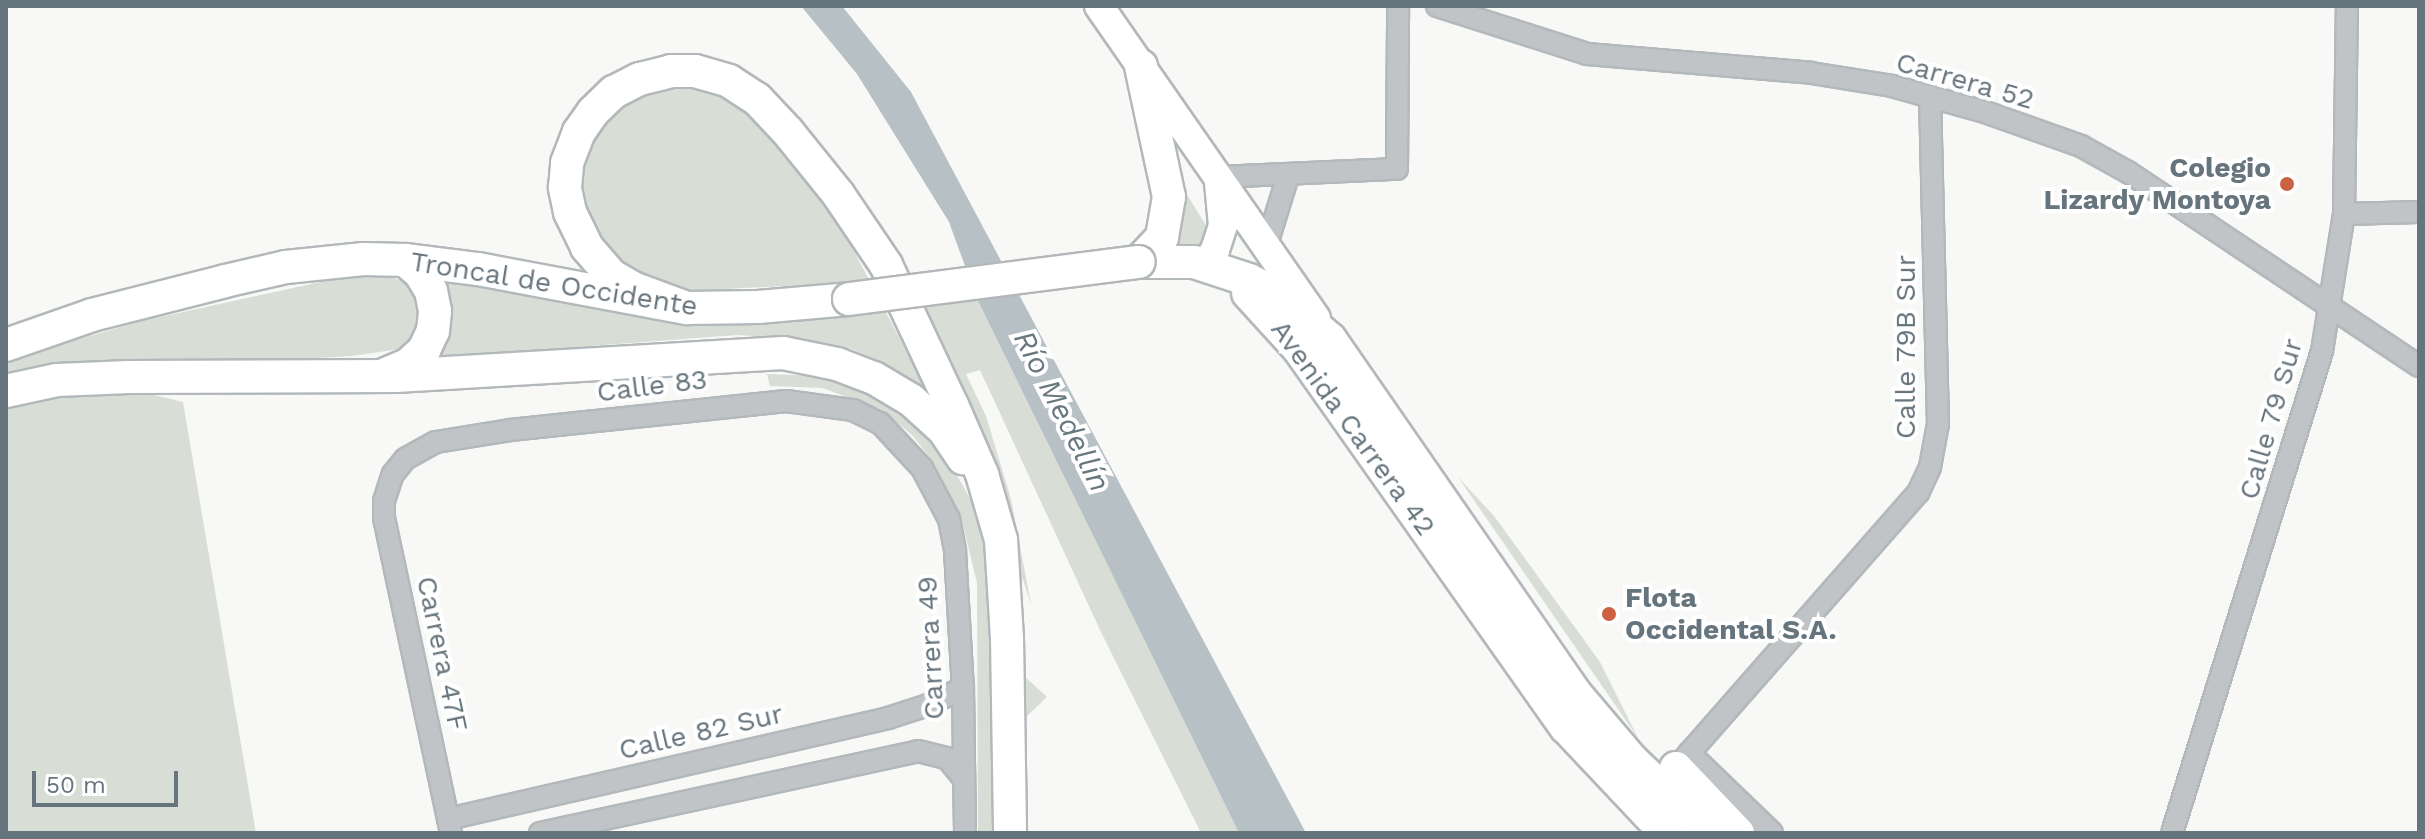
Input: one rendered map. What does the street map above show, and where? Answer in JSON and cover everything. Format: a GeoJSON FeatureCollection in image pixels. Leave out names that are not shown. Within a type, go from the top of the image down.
{"type":"FeatureCollection","features":[{"type":"Feature","properties":{"kind":"highway"},"geometry":{"type":"LineString","coordinates":[[1139,262],[1162,237],[1169,197],[1141,66]]}},
{"type":"Feature","properties":{"kind":"highway"},"geometry":{"type":"LineString","coordinates":[[687,308],[635,289],[611,275],[587,247],[570,212],[565,188],[571,153],[579,132],[593,112],[614,92],[640,79],[671,71],[695,71],[729,81],[757,99],[838,194],[886,265],[982,474],[1001,540],[1007,625],[1010,833]]}},
{"type":"Feature","properties":{"kind":"highway","name":"Troncal de Occidente"},"geometry":{"type":"LineString","coordinates":[[6,345],[160,296],[286,267],[364,259],[405,260],[478,269],[687,308],[849,299],[1139,262],[1173,260],[1205,265]]}},
{"type":"Feature","properties":{"kind":"highway"},"geometry":{"type":"LineString","coordinates":[[371,376],[391,374],[409,364],[424,350],[433,331],[435,311],[431,291],[420,273],[405,260]]}},
{"type":"Feature","properties":{"kind":"highway","name":"Avenida Carrera 42"},"geometry":{"type":"LineString","coordinates":[[1205,265],[1249,280],[1280,296],[1330,339],[1575,693],[1675,769],[1691,828]]}},
{"type":"Feature","properties":{"kind":"highway","name":"Avenida Carrera 42"},"geometry":{"type":"LineString","coordinates":[[1205,265],[1261,304],[1285,331],[1566,727],[1691,828]]}},
{"type":"Feature","properties":{"kind":"highway","name":"Troncal de Occidente"},"geometry":{"type":"LineString","coordinates":[[6,391],[57,380],[371,376],[753,353],[809,356],[874,378],[911,400],[944,430],[971,470],[1001,540]]}},
{"type":"Feature","properties":{"kind":"highway"},"geometry":{"type":"LineString","coordinates":[[1675,769],[1738,833]]}},
{"type":"Feature","properties":{"kind":"main road"},"geometry":{"type":"LineString","coordinates":[[1099,6],[1330,339]]}},
{"type":"Feature","properties":{"kind":"main road"},"geometry":{"type":"LineString","coordinates":[[1205,265],[1215,250],[1223,226],[1218,177]]}},
{"type":"Feature","properties":{"kind":"street"},"geometry":{"type":"LineString","coordinates":[[1218,177],[1397,169],[1398,6]]}},
{"type":"Feature","properties":{"kind":"street","name":"Carrera 52"},"geometry":{"type":"LineString","coordinates":[[1437,6],[1587,54],[1811,73],[1930,96],[2081,146],[2128,172],[2329,309],[2419,366]]}},
{"type":"Feature","properties":{"kind":"street","name":"Calle 79 Sur"},"geometry":{"type":"LineString","coordinates":[[2172,833],[2296,444],[2322,351],[2344,214],[2347,6]]}},
{"type":"Feature","properties":{"kind":"street","name":"Calle 79B Sur"},"geometry":{"type":"LineString","coordinates":[[1675,769],[1918,493],[1930,467],[1938,424],[1930,96]]}},
{"type":"Feature","properties":{"kind":"street"},"geometry":{"type":"LineString","coordinates":[[1266,247],[1288,176]]}},
{"type":"Feature","properties":{"kind":"street"},"geometry":{"type":"LineString","coordinates":[[2344,214],[2419,212]]}},
{"type":"Feature","properties":{"kind":"street","name":"Calle 83"},"geometry":{"type":"LineString","coordinates":[[387,487],[405,459],[436,442],[510,430],[786,401],[853,410],[880,423],[922,468]]}},
{"type":"Feature","properties":{"kind":"street","name":"Carrera 49"},"geometry":{"type":"LineString","coordinates":[[922,468],[949,519],[955,551],[963,688],[965,833]]}},
{"type":"Feature","properties":{"kind":"street","name":"Carrera 47F"},"geometry":{"type":"LineString","coordinates":[[387,487],[384,518],[449,826]]}},
{"type":"Feature","properties":{"kind":"street","name":"Calle 82 Sur"},"geometry":{"type":"LineString","coordinates":[[449,826],[888,718],[926,706],[963,688]]}},
{"type":"Feature","properties":{"kind":"street"},"geometry":{"type":"LineString","coordinates":[[540,833],[918,751],[947,758],[964,779]]}},
{"type":"Feature","properties":{"kind":"street"},"geometry":{"type":"LineString","coordinates":[[1675,769],[1772,833]]}},
{"type":"Feature","properties":{"kind":"shaded area"},"geometry":{"type":"Polygon","coordinates":[[[683,83],[729,93],[773,136],[844,232],[941,418],[901,373],[852,349],[800,339],[737,335],[431,358],[434,273],[765,322],[851,315],[846,283],[684,291],[635,276],[604,252],[581,216],[575,180],[583,147],[621,100],[683,83]]]}},
{"type":"Feature","properties":{"kind":"shaded area"},"geometry":{"type":"Polygon","coordinates":[[[1175,175],[1210,232],[1206,248],[1175,244],[1175,175]]]}},
{"type":"Feature","properties":{"kind":"shaded area"},"geometry":{"type":"Polygon","coordinates":[[[388,275],[407,284],[418,304],[419,324],[414,341],[400,349],[352,356],[6,376],[6,360],[142,321],[343,277],[388,275]]]}},
{"type":"Feature","properties":{"kind":"shaded area"},"geometry":{"type":"Polygon","coordinates":[[[977,299],[1239,833],[1201,833],[1100,630],[980,370],[966,374],[986,416],[1011,499],[1031,604],[991,485],[916,307],[977,299]]]}},
{"type":"Feature","properties":{"kind":"shaded area"},"geometry":{"type":"Polygon","coordinates":[[[767,374],[822,376],[884,398],[921,427],[945,454],[976,509],[993,580],[998,833],[978,833],[977,583],[962,521],[934,463],[913,436],[881,409],[822,388],[770,386],[767,374]]]}},
{"type":"Feature","properties":{"kind":"shaded area"},"geometry":{"type":"Polygon","coordinates":[[[134,390],[183,402],[256,833],[6,833],[6,407],[77,392],[134,390]]]}},
{"type":"Feature","properties":{"kind":"shaded area"},"geometry":{"type":"Polygon","coordinates":[[[1458,477],[1494,516],[1600,662],[1638,738],[1458,477]]]}},
{"type":"Feature","properties":{"kind":"shaded area"},"geometry":{"type":"Polygon","coordinates":[[[1024,676],[1047,697],[1026,717],[1024,676]]]}},
{"type":"Feature","properties":{"kind":"water","name":"Río Medellín"},"geometry":{"type":"Polygon","coordinates":[[[801,6],[842,6],[911,92],[1306,833],[1239,833],[977,299],[949,222],[857,74],[801,6]]]}},
{"type":"Feature","properties":{"kind":"place","name":"Colegio Lizardy Montoya"},"geometry":{"type":"Point","coordinates":[2287,184]}},
{"type":"Feature","properties":{"kind":"place","name":"Flota Occidental S.A."},"geometry":{"type":"Point","coordinates":[1609,614]}}]}
